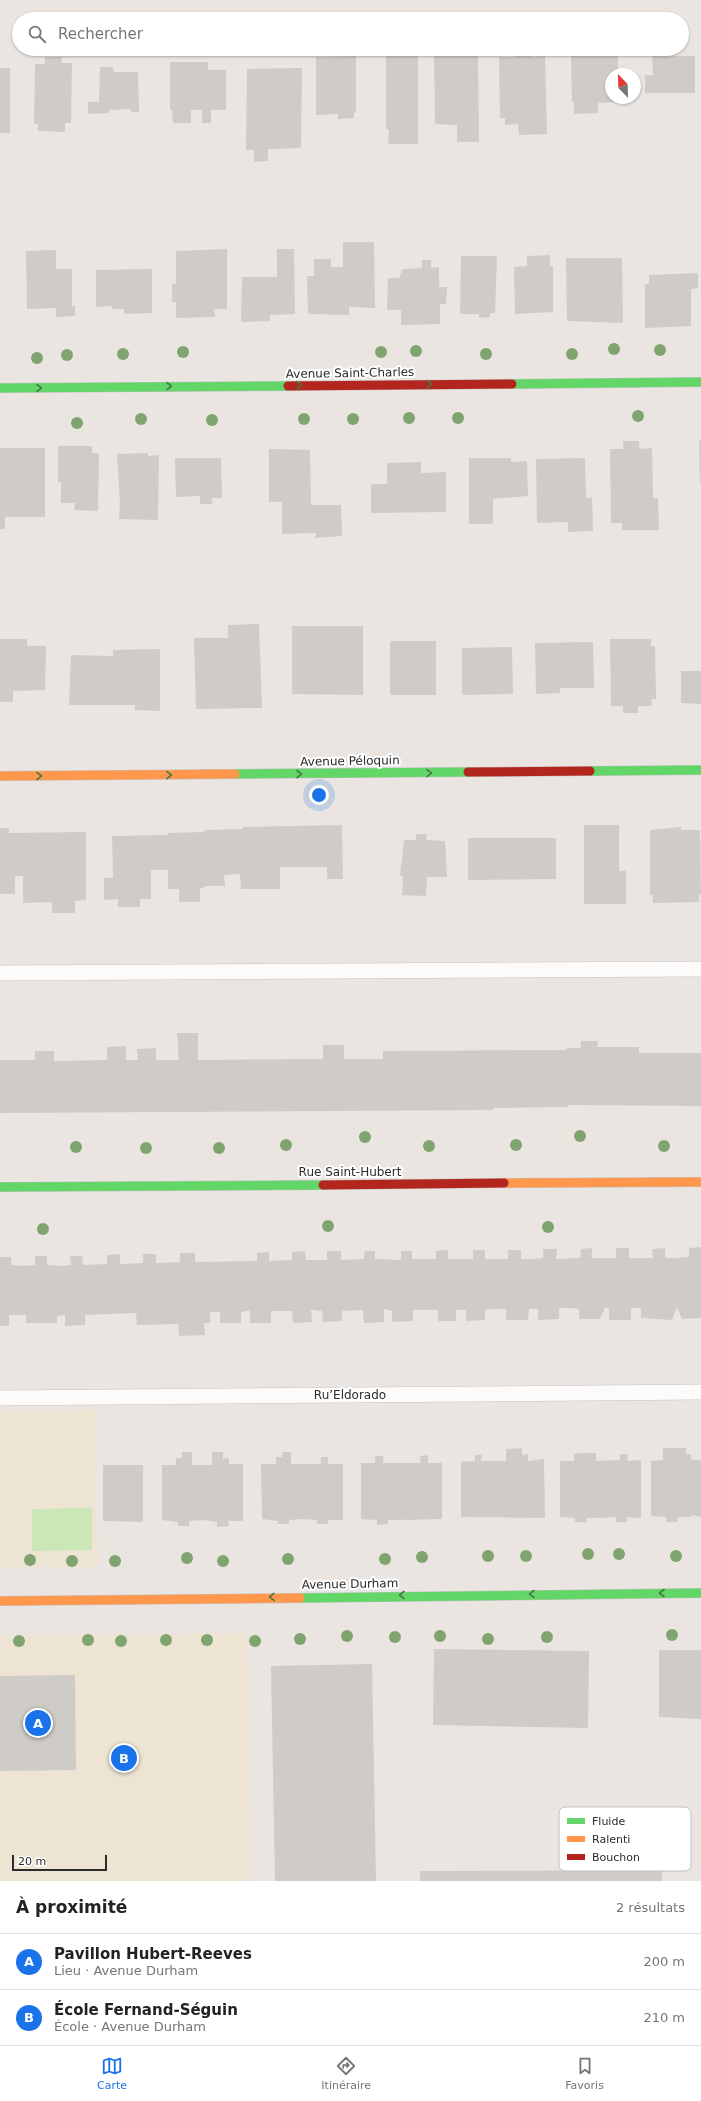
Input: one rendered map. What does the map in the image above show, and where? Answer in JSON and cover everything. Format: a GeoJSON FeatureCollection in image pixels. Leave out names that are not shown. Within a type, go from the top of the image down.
{"type":"FeatureCollection","features":[{"type":"Feature","properties":{"kind":"street","name":"Avenue Saint-Charles"},"geometry":{"type":"LineString","coordinates":[[0,388],[701,382]]}},
{"type":"Feature","properties":{"kind":"street","name":"Avenue Péloquin"},"geometry":{"type":"LineString","coordinates":[[0,776],[701,770]]}},
{"type":"Feature","properties":{"kind":"street","name":"Rue Saint-Hubert"},"geometry":{"type":"LineString","coordinates":[[0,1187],[701,1182]]}},
{"type":"Feature","properties":{"kind":"street","name":"Avenue Durham"},"geometry":{"type":"LineString","coordinates":[[0,1601],[701,1593]]}},
{"type":"Feature","properties":{"kind":"lane"},"geometry":{"type":"LineString","coordinates":[[0,973],[701,969]]}},
{"type":"Feature","properties":{"kind":"lane","name":"Ru’Eldorado"},"geometry":{"type":"LineString","coordinates":[[0,1398],[701,1392]]}},
{"type":"Feature","properties":{"kind":"shaded area"},"geometry":{"type":"Polygon","coordinates":[[[96,1409],[98,1567],[0,1568],[0,1411],[96,1409]]]}},
{"type":"Feature","properties":{"kind":"shaded area"},"geometry":{"type":"Polygon","coordinates":[[[247,1633],[250,1881],[0,1881],[0,1635],[247,1633]]]}},
{"type":"Feature","properties":{"kind":"green space"},"geometry":{"type":"Polygon","coordinates":[[[92,1508],[92,1550],[32,1551],[32,1509],[92,1508]]]}},
{"type":"Feature","properties":{"kind":"building"},"geometry":{"type":"Polygon","coordinates":[[[356,56],[356,113],[354,112],[354,118],[338,119],[338,114],[316,115],[316,57],[356,56]]]}},
{"type":"Feature","properties":{"kind":"building"},"geometry":{"type":"Polygon","coordinates":[[[386,56],[418,56],[418,144],[388,144],[389,129],[386,129],[386,56]]]}},
{"type":"Feature","properties":{"kind":"building"},"geometry":{"type":"Polygon","coordinates":[[[434,56],[478,56],[479,142],[457,142],[457,125],[435,124],[434,56]]]}},
{"type":"Feature","properties":{"kind":"building"},"geometry":{"type":"Polygon","coordinates":[[[545,56],[547,134],[519,135],[518,124],[505,125],[505,118],[500,118],[499,57],[545,56]]]}},
{"type":"Feature","properties":{"kind":"building"},"geometry":{"type":"Polygon","coordinates":[[[571,56],[618,56],[618,68],[605,68],[605,103],[598,103],[598,113],[574,114],[574,102],[572,102],[571,56]]]}},
{"type":"Feature","properties":{"kind":"building"},"geometry":{"type":"Polygon","coordinates":[[[652,56],[695,56],[695,93],[645,93],[645,75],[653,75],[652,56]]]}},
{"type":"Feature","properties":{"kind":"building"},"geometry":{"type":"Polygon","coordinates":[[[45,57],[62,57],[61,63],[72,63],[71,123],[65,123],[65,132],[38,131],[38,124],[34,124],[35,64],[45,64],[45,57]]]}},
{"type":"Feature","properties":{"kind":"building"},"geometry":{"type":"Polygon","coordinates":[[[170,62],[208,62],[208,70],[226,70],[226,110],[211,110],[211,123],[202,123],[202,110],[191,110],[191,123],[173,123],[172,110],[170,110],[170,62]]]}},
{"type":"Feature","properties":{"kind":"building"},"geometry":{"type":"Polygon","coordinates":[[[100,67],[113,67],[114,72],[138,72],[139,112],[131,112],[131,109],[109,110],[109,113],[88,114],[88,102],[99,102],[100,67]]]}},
{"type":"Feature","properties":{"kind":"building"},"geometry":{"type":"Polygon","coordinates":[[[0,68],[10,68],[10,133],[0,133],[0,68]]]}},
{"type":"Feature","properties":{"kind":"building"},"geometry":{"type":"Polygon","coordinates":[[[302,68],[301,148],[268,149],[268,161],[254,162],[254,150],[246,150],[247,69],[302,68]]]}},
{"type":"Feature","properties":{"kind":"building"},"geometry":{"type":"Polygon","coordinates":[[[343,242],[374,242],[375,308],[349,307],[349,315],[308,314],[307,276],[314,276],[314,259],[331,259],[331,267],[343,267],[343,242]]]}},
{"type":"Feature","properties":{"kind":"building"},"geometry":{"type":"Polygon","coordinates":[[[227,249],[227,309],[214,309],[215,317],[176,318],[176,302],[172,302],[172,284],[176,284],[176,251],[227,249]]]}},
{"type":"Feature","properties":{"kind":"building"},"geometry":{"type":"Polygon","coordinates":[[[277,249],[294,249],[295,314],[270,315],[270,321],[241,322],[242,277],[277,277],[277,249]]]}},
{"type":"Feature","properties":{"kind":"building"},"geometry":{"type":"Polygon","coordinates":[[[56,250],[56,269],[72,269],[72,306],[75,306],[75,316],[56,317],[56,308],[27,309],[26,251],[56,250]]]}},
{"type":"Feature","properties":{"kind":"building"},"geometry":{"type":"Polygon","coordinates":[[[550,255],[550,266],[553,266],[553,312],[515,314],[514,267],[527,266],[527,256],[550,255]]]}},
{"type":"Feature","properties":{"kind":"building"},"geometry":{"type":"Polygon","coordinates":[[[461,256],[497,256],[495,313],[490,313],[490,317],[479,318],[479,314],[460,314],[461,256]]]}},
{"type":"Feature","properties":{"kind":"building"},"geometry":{"type":"Polygon","coordinates":[[[566,258],[622,258],[623,323],[567,321],[566,258]]]}},
{"type":"Feature","properties":{"kind":"building"},"geometry":{"type":"Polygon","coordinates":[[[422,260],[431,260],[431,268],[439,267],[439,287],[447,287],[446,304],[440,304],[440,324],[401,325],[401,310],[387,310],[388,278],[399,278],[403,269],[422,268],[422,260]]]}},
{"type":"Feature","properties":{"kind":"building"},"geometry":{"type":"Polygon","coordinates":[[[152,269],[152,313],[124,314],[124,309],[112,309],[112,306],[96,307],[96,270],[152,269]]]}},
{"type":"Feature","properties":{"kind":"building"},"geometry":{"type":"Polygon","coordinates":[[[698,273],[698,288],[691,289],[691,326],[645,328],[645,284],[649,284],[649,275],[698,273]]]}},
{"type":"Feature","properties":{"kind":"building"},"geometry":{"type":"Polygon","coordinates":[[[699,440],[701,440],[701,482],[700,482],[699,440]]]}},
{"type":"Feature","properties":{"kind":"building"},"geometry":{"type":"Polygon","coordinates":[[[623,441],[639,441],[639,449],[652,448],[653,498],[658,498],[659,530],[622,530],[622,523],[611,523],[610,449],[623,449],[623,441]]]}},
{"type":"Feature","properties":{"kind":"building"},"geometry":{"type":"Polygon","coordinates":[[[58,446],[92,446],[92,453],[99,453],[98,511],[74,510],[75,503],[61,503],[61,482],[58,482],[58,446]]]}},
{"type":"Feature","properties":{"kind":"building"},"geometry":{"type":"Polygon","coordinates":[[[0,448],[45,448],[45,517],[5,517],[5,529],[0,529],[0,448]]]}},
{"type":"Feature","properties":{"kind":"building"},"geometry":{"type":"Polygon","coordinates":[[[269,449],[310,450],[311,505],[341,505],[342,536],[315,538],[316,533],[282,534],[282,502],[269,502],[269,449]]]}},
{"type":"Feature","properties":{"kind":"building"},"geometry":{"type":"Polygon","coordinates":[[[148,453],[148,456],[159,455],[158,520],[119,519],[120,503],[117,454],[148,453]]]}},
{"type":"Feature","properties":{"kind":"building"},"geometry":{"type":"Polygon","coordinates":[[[175,458],[221,458],[222,498],[212,498],[212,504],[200,504],[200,496],[176,497],[175,458]]]}},
{"type":"Feature","properties":{"kind":"building"},"geometry":{"type":"Polygon","coordinates":[[[469,458],[511,458],[511,462],[527,461],[528,496],[493,499],[493,524],[469,524],[469,458]]]}},
{"type":"Feature","properties":{"kind":"building"},"geometry":{"type":"Polygon","coordinates":[[[585,458],[586,498],[592,497],[593,531],[568,532],[568,522],[537,523],[536,459],[585,458]]]}},
{"type":"Feature","properties":{"kind":"building"},"geometry":{"type":"Polygon","coordinates":[[[421,462],[421,473],[446,472],[446,512],[371,513],[371,484],[387,484],[387,463],[421,462]]]}},
{"type":"Feature","properties":{"kind":"building"},"geometry":{"type":"Polygon","coordinates":[[[259,624],[262,708],[196,709],[194,638],[228,638],[228,625],[259,624]]]}},
{"type":"Feature","properties":{"kind":"building"},"geometry":{"type":"Polygon","coordinates":[[[292,626],[363,626],[363,695],[292,694],[292,626]]]}},
{"type":"Feature","properties":{"kind":"building"},"geometry":{"type":"Polygon","coordinates":[[[0,639],[27,639],[27,646],[46,646],[45,690],[13,691],[13,702],[0,702],[0,639]]]}},
{"type":"Feature","properties":{"kind":"building"},"geometry":{"type":"Polygon","coordinates":[[[610,639],[651,639],[651,646],[655,646],[656,699],[651,699],[652,706],[638,706],[638,713],[623,713],[623,706],[611,706],[610,639]]]}},
{"type":"Feature","properties":{"kind":"building"},"geometry":{"type":"Polygon","coordinates":[[[390,641],[436,641],[436,695],[390,695],[390,641]]]}},
{"type":"Feature","properties":{"kind":"building"},"geometry":{"type":"Polygon","coordinates":[[[593,642],[594,688],[560,688],[560,693],[536,694],[535,643],[593,642]]]}},
{"type":"Feature","properties":{"kind":"building"},"geometry":{"type":"Polygon","coordinates":[[[512,647],[513,694],[462,695],[462,648],[512,647]]]}},
{"type":"Feature","properties":{"kind":"building"},"geometry":{"type":"Polygon","coordinates":[[[160,649],[160,711],[135,710],[135,705],[69,705],[71,655],[113,656],[113,650],[160,649]]]}},
{"type":"Feature","properties":{"kind":"building"},"geometry":{"type":"Polygon","coordinates":[[[681,671],[701,671],[701,704],[681,703],[681,671]]]}},
{"type":"Feature","properties":{"kind":"building"},"geometry":{"type":"Polygon","coordinates":[[[342,825],[343,879],[327,879],[327,867],[280,867],[280,889],[241,889],[240,874],[224,875],[225,886],[204,886],[204,888],[200,888],[200,902],[179,902],[179,889],[168,889],[168,870],[151,870],[151,899],[140,899],[140,907],[118,907],[118,899],[104,900],[104,878],[113,878],[112,836],[168,835],[168,833],[204,832],[204,830],[243,829],[243,827],[342,825]]]}},
{"type":"Feature","properties":{"kind":"building"},"geometry":{"type":"Polygon","coordinates":[[[584,825],[619,825],[619,871],[626,871],[626,904],[584,904],[584,825]]]}},
{"type":"Feature","properties":{"kind":"building"},"geometry":{"type":"Polygon","coordinates":[[[681,827],[681,830],[700,830],[701,895],[699,895],[699,902],[653,903],[653,895],[650,895],[650,830],[681,827]]]}},
{"type":"Feature","properties":{"kind":"building"},"geometry":{"type":"Polygon","coordinates":[[[0,828],[9,828],[9,833],[86,832],[86,900],[75,901],[75,913],[52,913],[52,902],[23,903],[23,876],[15,876],[15,894],[0,894],[0,828]]]}},
{"type":"Feature","properties":{"kind":"building"},"geometry":{"type":"Polygon","coordinates":[[[416,834],[427,834],[426,840],[445,841],[447,877],[427,877],[426,896],[402,895],[403,875],[400,876],[404,840],[416,840],[416,834]]]}},
{"type":"Feature","properties":{"kind":"building"},"geometry":{"type":"Polygon","coordinates":[[[468,838],[556,838],[556,879],[468,880],[468,838]]]}},
{"type":"Feature","properties":{"kind":"building"},"geometry":{"type":"Polygon","coordinates":[[[177,1033],[198,1033],[198,1060],[323,1059],[323,1045],[344,1045],[344,1059],[383,1059],[383,1051],[567,1050],[567,1048],[581,1048],[581,1041],[598,1041],[597,1047],[639,1047],[639,1053],[701,1053],[701,1106],[568,1105],[568,1107],[494,1108],[493,1110],[0,1113],[0,1060],[35,1060],[35,1051],[54,1051],[54,1061],[107,1060],[107,1047],[126,1046],[126,1060],[138,1060],[137,1049],[156,1048],[156,1060],[179,1060],[177,1033]]]}},
{"type":"Feature","properties":{"kind":"building"},"geometry":{"type":"Polygon","coordinates":[[[701,1247],[701,1318],[682,1319],[677,1307],[672,1320],[641,1318],[641,1308],[631,1308],[631,1320],[609,1320],[609,1308],[605,1308],[600,1319],[579,1319],[579,1309],[559,1308],[559,1319],[538,1320],[538,1309],[529,1309],[528,1320],[506,1320],[506,1309],[497,1309],[485,1310],[485,1320],[466,1321],[466,1310],[456,1310],[456,1321],[438,1321],[438,1310],[413,1310],[413,1321],[392,1322],[392,1311],[384,1309],[384,1322],[364,1323],[363,1310],[342,1311],[342,1321],[323,1322],[322,1311],[311,1310],[312,1322],[293,1323],[292,1311],[271,1311],[271,1323],[250,1323],[250,1311],[246,1311],[241,1312],[241,1323],[220,1323],[220,1312],[210,1312],[210,1323],[204,1323],[205,1335],[179,1336],[178,1324],[137,1325],[136,1313],[85,1315],[85,1325],[65,1326],[65,1315],[57,1316],[57,1323],[26,1323],[26,1315],[9,1315],[9,1326],[0,1326],[0,1257],[11,1257],[11,1265],[23,1266],[35,1265],[35,1256],[47,1256],[47,1265],[60,1266],[71,1265],[70,1256],[82,1256],[83,1265],[107,1264],[107,1255],[120,1254],[120,1264],[143,1263],[143,1254],[156,1254],[156,1263],[180,1262],[180,1253],[195,1253],[195,1262],[257,1261],[257,1253],[269,1252],[269,1261],[292,1260],[292,1252],[305,1251],[306,1260],[327,1260],[327,1251],[341,1251],[341,1260],[364,1259],[365,1251],[375,1251],[375,1259],[401,1260],[401,1251],[412,1251],[412,1259],[436,1259],[436,1251],[448,1250],[448,1259],[473,1259],[473,1250],[485,1250],[485,1259],[508,1259],[508,1250],[521,1250],[521,1259],[532,1259],[543,1258],[543,1249],[557,1249],[556,1259],[580,1258],[581,1249],[592,1248],[592,1258],[616,1258],[616,1248],[629,1248],[629,1258],[653,1258],[652,1249],[665,1248],[665,1258],[677,1258],[689,1257],[689,1248],[701,1247]]]}},
{"type":"Feature","properties":{"kind":"building"},"geometry":{"type":"Polygon","coordinates":[[[522,1448],[522,1455],[528,1454],[528,1461],[544,1459],[545,1518],[461,1517],[461,1462],[475,1461],[475,1455],[482,1455],[481,1461],[506,1461],[506,1449],[522,1448]]]}},
{"type":"Feature","properties":{"kind":"building"},"geometry":{"type":"Polygon","coordinates":[[[663,1448],[686,1448],[686,1455],[691,1454],[691,1460],[701,1460],[701,1517],[691,1515],[692,1517],[677,1517],[678,1522],[666,1522],[666,1517],[651,1516],[651,1461],[663,1460],[663,1448]]]}},
{"type":"Feature","properties":{"kind":"building"},"geometry":{"type":"Polygon","coordinates":[[[182,1452],[192,1452],[192,1465],[212,1465],[212,1452],[223,1452],[223,1459],[229,1458],[229,1464],[243,1464],[243,1521],[228,1521],[229,1526],[217,1527],[217,1522],[203,1520],[189,1521],[189,1526],[178,1526],[178,1522],[162,1520],[162,1465],[176,1465],[176,1458],[182,1458],[182,1452]]]}},
{"type":"Feature","properties":{"kind":"building"},"geometry":{"type":"Polygon","coordinates":[[[283,1452],[291,1452],[291,1464],[321,1464],[321,1457],[328,1457],[328,1464],[343,1464],[343,1520],[328,1520],[328,1524],[317,1524],[317,1520],[303,1519],[289,1520],[289,1524],[278,1524],[278,1521],[262,1519],[261,1464],[276,1464],[276,1457],[282,1457],[283,1452]]]}},
{"type":"Feature","properties":{"kind":"building"},"geometry":{"type":"Polygon","coordinates":[[[596,1453],[596,1461],[620,1460],[620,1454],[628,1454],[627,1461],[641,1460],[641,1518],[627,1517],[627,1522],[616,1522],[616,1517],[603,1518],[600,1516],[601,1518],[586,1518],[587,1522],[575,1522],[575,1518],[560,1517],[560,1461],[574,1461],[574,1454],[596,1453]]]}},
{"type":"Feature","properties":{"kind":"building"},"geometry":{"type":"Polygon","coordinates":[[[428,1455],[428,1463],[442,1463],[442,1519],[404,1520],[401,1518],[402,1520],[388,1520],[388,1524],[377,1525],[377,1520],[361,1519],[361,1463],[375,1463],[375,1456],[383,1456],[383,1463],[421,1463],[420,1456],[428,1455]]]}},
{"type":"Feature","properties":{"kind":"building"},"geometry":{"type":"Polygon","coordinates":[[[103,1465],[143,1465],[143,1522],[103,1521],[103,1465]]]}},
{"type":"Feature","properties":{"kind":"building"},"geometry":{"type":"Polygon","coordinates":[[[434,1649],[589,1651],[588,1728],[433,1725],[434,1649]]]}},
{"type":"Feature","properties":{"kind":"building"},"geometry":{"type":"Polygon","coordinates":[[[659,1650],[701,1650],[701,1719],[659,1717],[659,1650]]]}},
{"type":"Feature","properties":{"kind":"building"},"geometry":{"type":"Polygon","coordinates":[[[372,1664],[376,1881],[275,1881],[271,1666],[372,1664]]]}},
{"type":"Feature","properties":{"kind":"building"},"geometry":{"type":"Polygon","coordinates":[[[75,1675],[76,1770],[0,1771],[0,1676],[75,1675]]]}},
{"type":"Feature","properties":{"kind":"building"},"geometry":{"type":"Polygon","coordinates":[[[420,1871],[662,1871],[662,1881],[420,1881],[420,1871]]]}},
{"type":"Feature","properties":{"kind":"traffic: fast"},"geometry":{"type":"LineString","coordinates":[[512,384],[701,382]]}},
{"type":"Feature","properties":{"kind":"traffic: fast"},"geometry":{"type":"LineString","coordinates":[[0,388],[288,386]]}},
{"type":"Feature","properties":{"kind":"traffic: fast"},"geometry":{"type":"LineString","coordinates":[[590,771],[701,770]]}},
{"type":"Feature","properties":{"kind":"traffic: fast"},"geometry":{"type":"LineString","coordinates":[[235,774],[468,772]]}},
{"type":"Feature","properties":{"kind":"traffic: fast"},"geometry":{"type":"LineString","coordinates":[[0,1187],[323,1185]]}},
{"type":"Feature","properties":{"kind":"traffic: fast"},"geometry":{"type":"LineString","coordinates":[[300,1598],[701,1593]]}},
{"type":"Feature","properties":{"kind":"traffic: slow"},"geometry":{"type":"LineString","coordinates":[[0,776],[235,774]]}},
{"type":"Feature","properties":{"kind":"traffic: slow"},"geometry":{"type":"LineString","coordinates":[[504,1183],[701,1182]]}},
{"type":"Feature","properties":{"kind":"traffic: slow"},"geometry":{"type":"LineString","coordinates":[[0,1601],[300,1598]]}},
{"type":"Feature","properties":{"kind":"traffic: jam"},"geometry":{"type":"LineString","coordinates":[[288,386],[512,384]]}},
{"type":"Feature","properties":{"kind":"traffic: jam"},"geometry":{"type":"LineString","coordinates":[[468,772],[590,771]]}},
{"type":"Feature","properties":{"kind":"traffic: jam"},"geometry":{"type":"LineString","coordinates":[[323,1185],[504,1183]]}},
{"type":"Feature","properties":{"kind":"place","name":"Pavillon Hubert-Reeves"},"geometry":{"type":"Point","coordinates":[38,1723]}},
{"type":"Feature","properties":{"kind":"place","name":"École Fernand-Séguin"},"geometry":{"type":"Point","coordinates":[124,1758]}}]}
